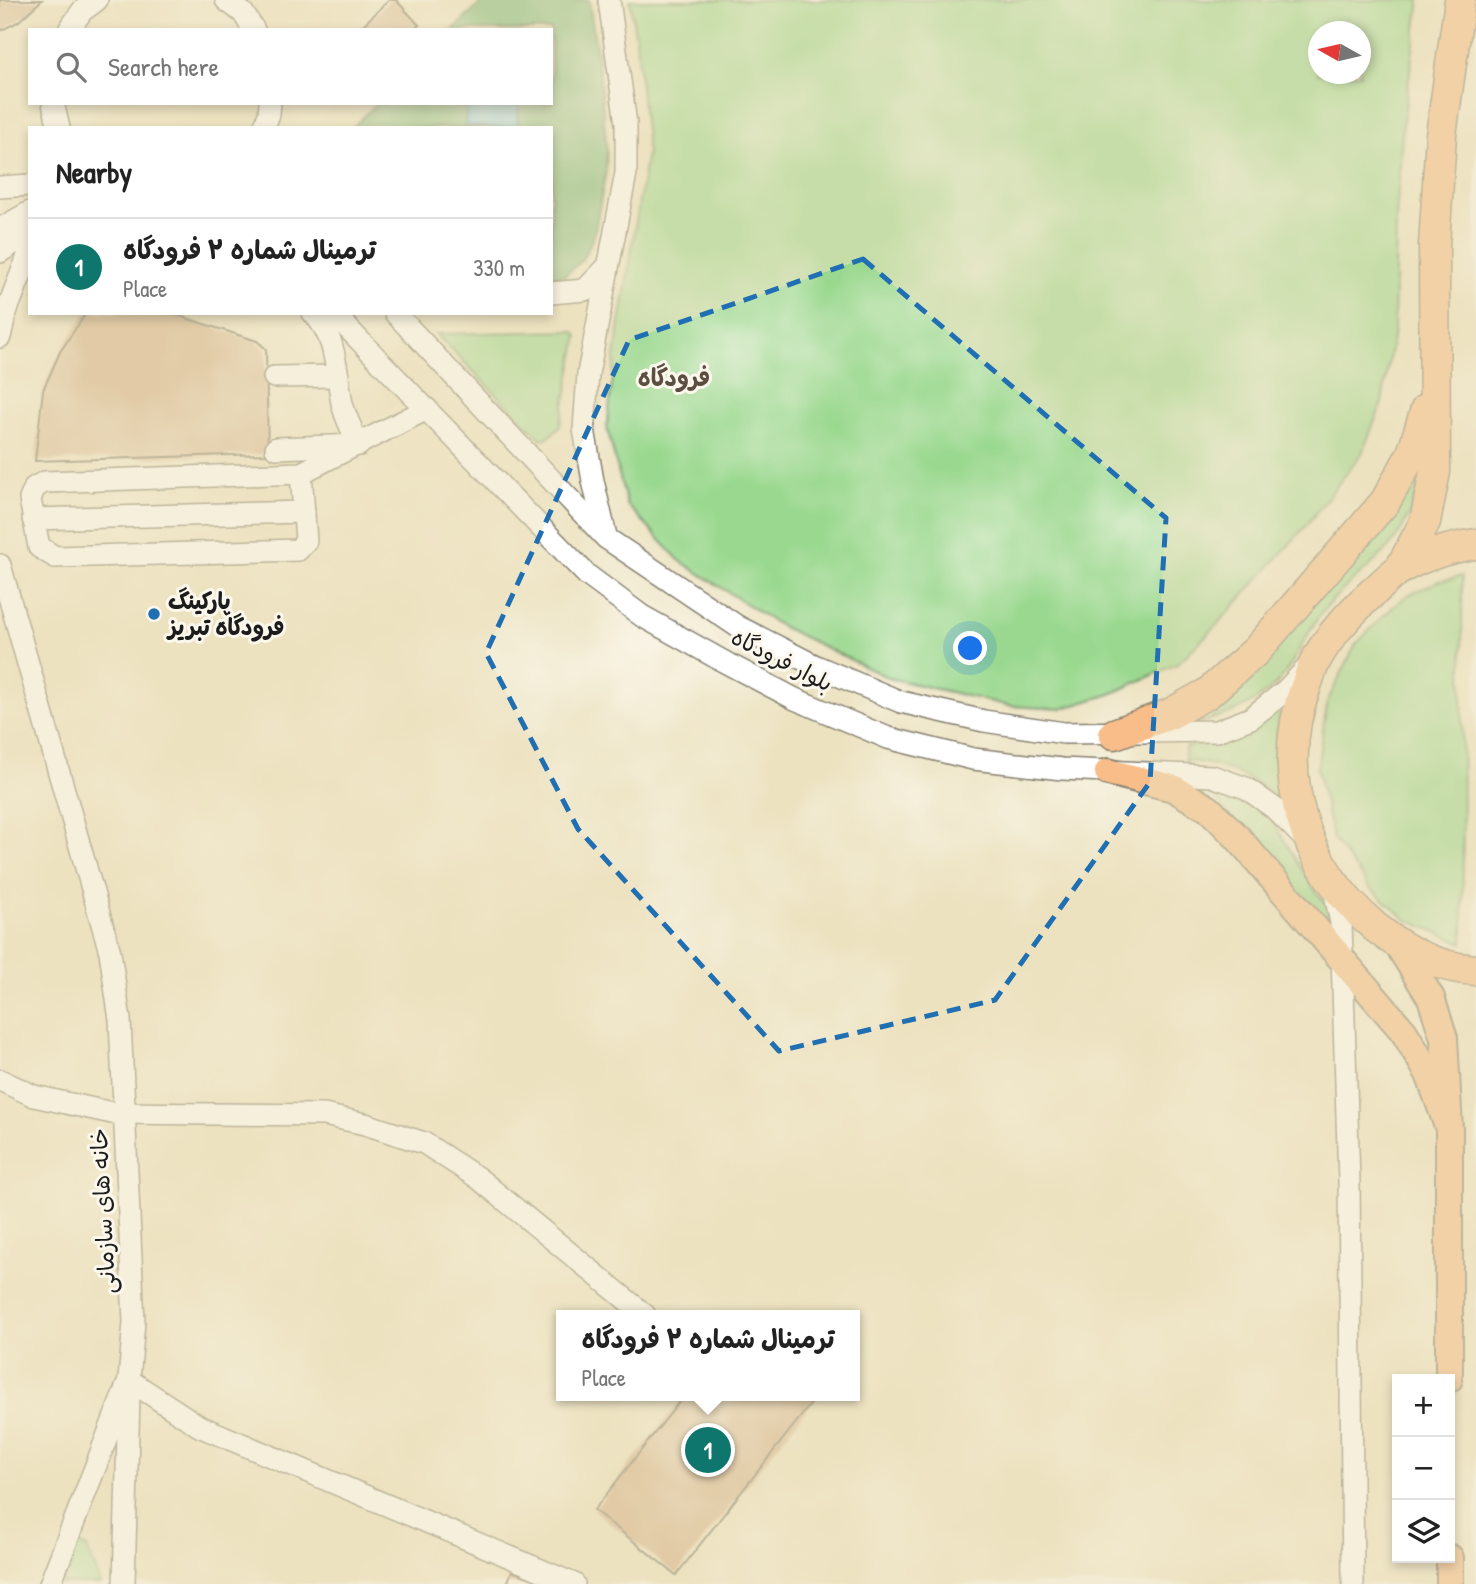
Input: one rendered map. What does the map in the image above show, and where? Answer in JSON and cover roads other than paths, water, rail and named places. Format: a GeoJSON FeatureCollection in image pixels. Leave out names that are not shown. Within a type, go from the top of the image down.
{"type":"FeatureCollection","features":[{"type":"Feature","properties":{"kind":"highway"},"geometry":{"type":"LineString","coordinates":[[1400,569],[1424,522],[1435,472],[1434,245],[1441,135],[1460,0]]}},
{"type":"Feature","properties":{"kind":"highway"},"geometry":{"type":"LineString","coordinates":[[1114,734],[1170,714],[1208,694],[1256,651],[1385,502],[1412,454],[1434,382]]}},
{"type":"Feature","properties":{"kind":"highway"},"geometry":{"type":"LineString","coordinates":[[1466,545],[1400,569],[1351,612],[1316,658],[1300,702],[1292,748],[1295,796],[1310,844],[1333,882],[1362,916],[1398,945],[1431,961],[1469,970]]}},
{"type":"Feature","properties":{"kind":"main road"},"geometry":{"type":"LineString","coordinates":[[1108,772],[1172,788],[1209,809],[1238,838],[1404,1032],[1429,1074],[1449,1129]]}},
{"type":"Feature","properties":{"kind":"main road"},"geometry":{"type":"LineString","coordinates":[[1398,945],[1431,998],[1444,1038],[1449,1129],[1449,1374]]}},
{"type":"Feature","properties":{"kind":"main road"},"geometry":{"type":"LineString","coordinates":[[1450,1563],[1450,1584]]}},
{"type":"Feature","properties":{"kind":"street"},"geometry":{"type":"LineString","coordinates":[[70,28],[82,11],[97,0]]}},
{"type":"Feature","properties":{"kind":"street"},"geometry":{"type":"LineString","coordinates":[[226,0],[243,13],[253,28]]}},
{"type":"Feature","properties":{"kind":"street"},"geometry":{"type":"LineString","coordinates":[[606,538],[584,429],[588,373],[626,173],[626,124],[609,0]]}},
{"type":"Feature","properties":{"kind":"street"},"geometry":{"type":"LineString","coordinates":[[265,126],[270,105]]}},
{"type":"Feature","properties":{"kind":"street"},"geometry":{"type":"LineString","coordinates":[[0,187],[28,186]]}},
{"type":"Feature","properties":{"kind":"street"},"geometry":{"type":"LineString","coordinates":[[0,229],[28,213]]}},
{"type":"Feature","properties":{"kind":"street"},"geometry":{"type":"LineString","coordinates":[[0,252],[28,234]]}},
{"type":"Feature","properties":{"kind":"street"},"geometry":{"type":"LineString","coordinates":[[0,337],[5,315],[28,256]]}},
{"type":"Feature","properties":{"kind":"street"},"geometry":{"type":"LineString","coordinates":[[553,293],[585,290],[608,266]]}},
{"type":"Feature","properties":{"kind":"street"},"geometry":{"type":"LineString","coordinates":[[315,315],[334,352],[342,406],[359,445]]}},
{"type":"Feature","properties":{"kind":"street","name":"بلوار فرودگاه"},"geometry":{"type":"LineString","coordinates":[[335,315],[587,575],[642,616],[795,699],[888,738],[973,759],[1062,769],[1212,776],[1246,788],[1274,808],[1310,844]]}},
{"type":"Feature","properties":{"kind":"street","name":"بلوار فرودگاه"},"geometry":{"type":"LineString","coordinates":[[397,315],[606,538],[737,626],[816,666],[901,702],[984,722],[1064,733],[1217,731],[1251,718],[1285,691],[1316,658]]}},
{"type":"Feature","properties":{"kind":"street"},"geometry":{"type":"LineString","coordinates":[[274,377],[338,376]]}},
{"type":"Feature","properties":{"kind":"street"},"geometry":{"type":"LineString","coordinates":[[301,473],[306,541],[298,550],[55,557],[39,547],[30,499],[35,487],[44,482],[301,473],[427,410]]}},
{"type":"Feature","properties":{"kind":"street"},"geometry":{"type":"LineString","coordinates":[[276,449],[359,445]]}},
{"type":"Feature","properties":{"kind":"street"},"geometry":{"type":"LineString","coordinates":[[33,519],[304,512]]}},
{"type":"Feature","properties":{"kind":"street","name":"خانه های سازمانی"},"geometry":{"type":"LineString","coordinates":[[0,565],[110,952],[120,1020],[134,1322],[129,1380]]}},
{"type":"Feature","properties":{"kind":"street"},"geometry":{"type":"LineString","coordinates":[[1333,882],[1341,923],[1349,1182],[1353,1584]]}},
{"type":"Feature","properties":{"kind":"street"},"geometry":{"type":"LineString","coordinates":[[0,1080],[34,1096],[112,1113],[324,1115],[365,1124],[424,1143],[478,1178],[639,1310]]}},
{"type":"Feature","properties":{"kind":"street"},"geometry":{"type":"LineString","coordinates":[[50,1584],[129,1380]]}},
{"type":"Feature","properties":{"kind":"street"},"geometry":{"type":"LineString","coordinates":[[124,1584],[129,1380]]}},
{"type":"Feature","properties":{"kind":"street"},"geometry":{"type":"LineString","coordinates":[[129,1380],[199,1426],[574,1584]]}},
{"type":"Feature","properties":{"kind":"water"},"geometry":{"type":"Polygon","coordinates":[[[467,105],[519,105],[517,126],[465,126],[467,105]]]}},
{"type":"Feature","properties":{"kind":"place","name":"پارکینگ فرودگاه تبریز"},"geometry":{"type":"Point","coordinates":[154,614]}},
{"type":"Feature","properties":{"kind":"place","name":"ترمينال شماره ۲ فرودگاه"},"geometry":{"type":"Point","coordinates":[708,1450]}},
{"type":"Feature","properties":{"kind":"district","name":"فرودگاه"},"geometry":{"type":"Point","coordinates":[674,378]}}]}
